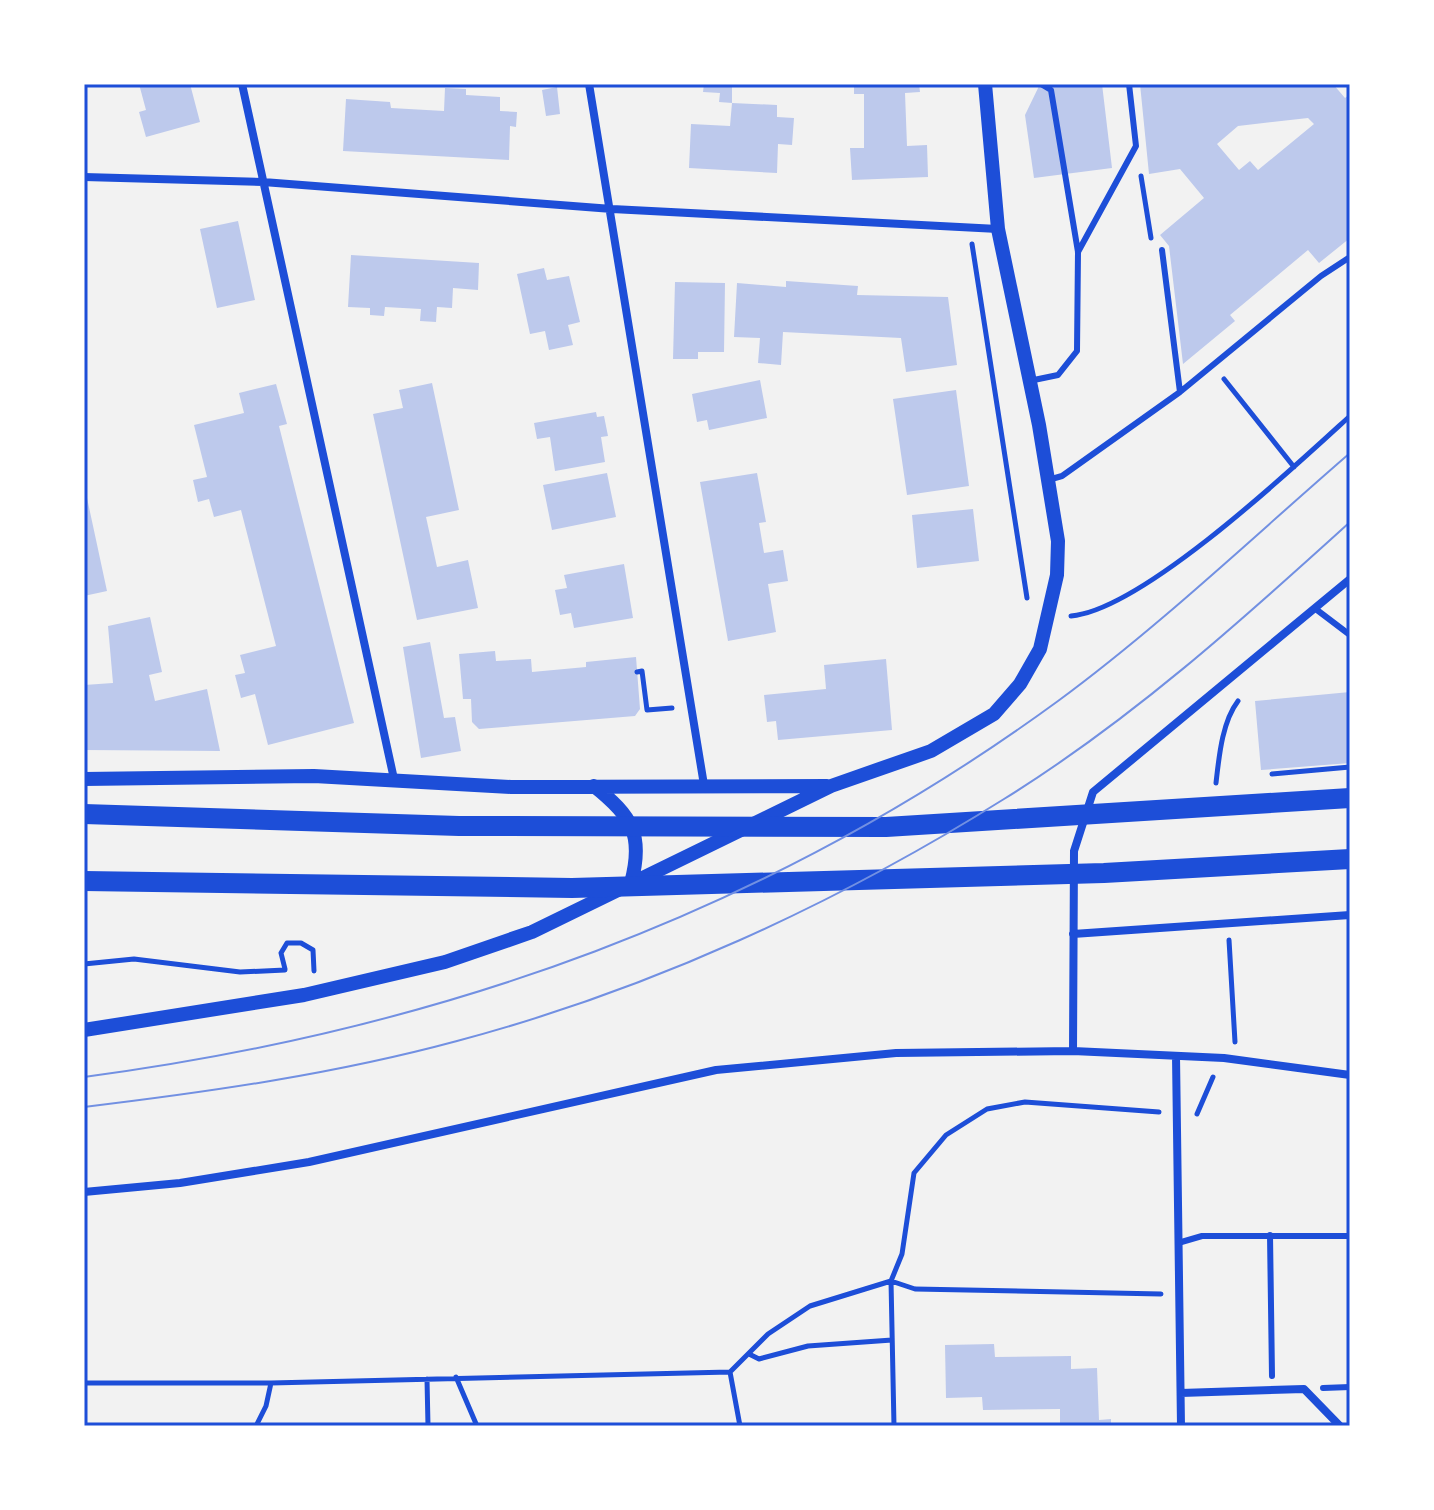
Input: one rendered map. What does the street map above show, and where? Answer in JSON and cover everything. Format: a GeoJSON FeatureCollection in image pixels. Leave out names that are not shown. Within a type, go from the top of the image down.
{"type":"FeatureCollection","features":[{"type":"Feature","properties":{"kind":"main road"},"geometry":{"type":"LineString","coordinates":[[84,814],[459,826],[886,827],[1350,798]]}},
{"type":"Feature","properties":{"kind":"main road"},"geometry":{"type":"LineString","coordinates":[[84,881],[572,888],[1104,873],[1350,859]]}},
{"type":"Feature","properties":{"kind":"street"},"geometry":{"type":"LineString","coordinates":[[242,84],[394,779]]}},
{"type":"Feature","properties":{"kind":"street"},"geometry":{"type":"LineString","coordinates":[[589,84],[612,209],[704,785]]}},
{"type":"Feature","properties":{"kind":"street"},"geometry":{"type":"LineString","coordinates":[[84,1030],[304,995],[445,962],[532,932],[831,786],[931,751],[994,714],[1020,684],[1040,649],[1057,575],[1058,541],[998,229],[985,84]]}},
{"type":"Feature","properties":{"kind":"street"},"geometry":{"type":"LineString","coordinates":[[84,177],[263,182],[612,209],[969,225],[998,229]]}},
{"type":"Feature","properties":{"kind":"street"},"geometry":{"type":"LineString","coordinates":[[1073,1051],[1074,851],[1093,792],[1317,610],[1350,579]]}},
{"type":"Feature","properties":{"kind":"street"},"geometry":{"type":"LineString","coordinates":[[84,779],[314,776],[511,787],[831,786]]}},
{"type":"Feature","properties":{"kind":"street"},"geometry":{"type":"LineString","coordinates":[[594,786],[622,808],[636,837],[637,859],[631,883]]}},
{"type":"Feature","properties":{"kind":"street"},"geometry":{"type":"LineString","coordinates":[[1073,934],[1350,915]]}},
{"type":"Feature","properties":{"kind":"street"},"geometry":{"type":"LineString","coordinates":[[84,1192],[180,1183],[309,1162],[716,1070],[896,1053],[1073,1051],[1224,1058],[1350,1075]]}},
{"type":"Feature","properties":{"kind":"street"},"geometry":{"type":"LineString","coordinates":[[1176,1056],[1181,1426]]}},
{"type":"Feature","properties":{"kind":"street"},"geometry":{"type":"LineString","coordinates":[[1181,1393],[1304,1389],[1340,1426]]}},
{"type":"Feature","properties":{"kind":"lane"},"geometry":{"type":"LineString","coordinates":[[1029,381],[1058,375],[1077,351],[1078,252],[1051,90],[1041,84]]}},
{"type":"Feature","properties":{"kind":"lane"},"geometry":{"type":"LineString","coordinates":[[1078,252],[1136,146],[1129,84]]}},
{"type":"Feature","properties":{"kind":"lane"},"geometry":{"type":"LineString","coordinates":[[1162,250],[1180,392]]}},
{"type":"Feature","properties":{"kind":"lane"},"geometry":{"type":"LineString","coordinates":[[1047,480],[1062,476],[1180,392],[1321,276],[1350,257]]}},
{"type":"Feature","properties":{"kind":"lane"},"geometry":{"type":"LineString","coordinates":[[1317,610],[1350,635]]}},
{"type":"Feature","properties":{"kind":"lane"},"geometry":{"type":"LineString","coordinates":[[1270,1235],[1272,1376]]}},
{"type":"Feature","properties":{"kind":"lane"},"geometry":{"type":"LineString","coordinates":[[1178,1243],[1202,1236],[1350,1236]]}},
{"type":"Feature","properties":{"kind":"lane"},"geometry":{"type":"LineString","coordinates":[[1323,1388],[1350,1387]]}},
{"type":"Feature","properties":{"kind":"path"},"geometry":{"type":"LineString","coordinates":[[1136,146],[1152,242],[1162,250]]}},
{"type":"Feature","properties":{"kind":"path"},"geometry":{"type":"LineString","coordinates":[[974,258],[1029,607],[1048,618],[1085,615],[1123,600],[1191,551],[1294,467],[1350,416]]}},
{"type":"Feature","properties":{"kind":"path"},"geometry":{"type":"LineString","coordinates":[[1213,366],[1294,467]]}},
{"type":"Feature","properties":{"kind":"path"},"geometry":{"type":"LineString","coordinates":[[637,672],[642,671],[647,710],[672,708]]}},
{"type":"Feature","properties":{"kind":"path"},"geometry":{"type":"LineString","coordinates":[[1216,780],[1232,709],[1247,689]]}},
{"type":"Feature","properties":{"kind":"path"},"geometry":{"type":"LineString","coordinates":[[1261,775],[1350,767]]}},
{"type":"Feature","properties":{"kind":"path"},"geometry":{"type":"LineString","coordinates":[[1207,780],[1231,778]]}},
{"type":"Feature","properties":{"kind":"path"},"geometry":{"type":"LineString","coordinates":[[894,1426],[891,1281],[902,1254],[914,1173],[946,1135],[987,1109],[1025,1102],[1199,1114],[1202,1097],[1236,1041],[1228,925]]}},
{"type":"Feature","properties":{"kind":"path"},"geometry":{"type":"LineString","coordinates":[[288,980],[281,956],[287,943],[309,946],[315,954],[313,976]]}},
{"type":"Feature","properties":{"kind":"path"},"geometry":{"type":"LineString","coordinates":[[84,964],[134,959],[240,972],[285,970]]}},
{"type":"Feature","properties":{"kind":"path"},"geometry":{"type":"LineString","coordinates":[[84,1383],[271,1383],[730,1372],[768,1334],[810,1306],[891,1281],[915,1289],[1178,1294]]}},
{"type":"Feature","properties":{"kind":"path"},"geometry":{"type":"LineString","coordinates":[[749,1354],[759,1359],[808,1346],[892,1340]]}},
{"type":"Feature","properties":{"kind":"path"},"geometry":{"type":"LineString","coordinates":[[730,1372],[740,1426]]}},
{"type":"Feature","properties":{"kind":"path"},"geometry":{"type":"LineString","coordinates":[[456,1377],[477,1426]]}},
{"type":"Feature","properties":{"kind":"path"},"geometry":{"type":"LineString","coordinates":[[427,1379],[428,1426]]}},
{"type":"Feature","properties":{"kind":"path"},"geometry":{"type":"LineString","coordinates":[[256,1426],[266,1406],[271,1383]]}},
{"type":"Feature","properties":{"kind":"building"},"geometry":{"type":"Polygon","coordinates":[[[139,84],[190,84],[200,122],[146,137],[139,112],[146,110],[139,84]]]}},
{"type":"Feature","properties":{"kind":"building"},"geometry":{"type":"Polygon","coordinates":[[[704,84],[732,84],[732,103],[719,102],[720,93],[703,92],[704,84]]]}},
{"type":"Feature","properties":{"kind":"building"},"geometry":{"type":"Polygon","coordinates":[[[854,84],[919,84],[920,92],[905,93],[907,146],[927,145],[928,177],[852,180],[850,148],[864,148],[864,94],[854,94],[854,84]]]}},
{"type":"Feature","properties":{"kind":"building"},"geometry":{"type":"Polygon","coordinates":[[[1040,84],[1102,84],[1112,168],[1034,178],[1025,115],[1040,84]]]}},
{"type":"Feature","properties":{"kind":"building"},"geometry":{"type":"Polygon","coordinates":[[[1140,84],[1333,84],[1345,98],[1350,94],[1350,238],[1319,263],[1308,250],[1230,315],[1235,321],[1183,364],[1169,246],[1160,235],[1204,198],[1180,169],[1149,174],[1140,84]],[[1308,118],[1238,126],[1217,144],[1239,170],[1250,161],[1258,170],[1314,124],[1308,118]]]}},
{"type":"Feature","properties":{"kind":"building"},"geometry":{"type":"Polygon","coordinates":[[[557,87],[560,114],[546,116],[542,90],[557,87]]]}},
{"type":"Feature","properties":{"kind":"building"},"geometry":{"type":"Polygon","coordinates":[[[445,88],[466,89],[466,95],[500,97],[500,111],[517,112],[516,127],[510,126],[509,160],[343,151],[346,99],[390,102],[391,108],[444,111],[445,88]]]}},
{"type":"Feature","properties":{"kind":"building"},"geometry":{"type":"Polygon","coordinates":[[[732,103],[777,105],[777,117],[794,118],[792,145],[778,144],[777,173],[689,168],[691,124],[730,126],[732,103]]]}},
{"type":"Feature","properties":{"kind":"building"},"geometry":{"type":"Polygon","coordinates":[[[238,221],[255,300],[217,308],[200,229],[238,221]]]}},
{"type":"Feature","properties":{"kind":"building"},"geometry":{"type":"Polygon","coordinates":[[[351,255],[479,263],[478,290],[453,288],[452,308],[437,307],[436,322],[420,321],[421,309],[385,307],[384,316],[370,315],[370,308],[348,307],[351,255]]]}},
{"type":"Feature","properties":{"kind":"building"},"geometry":{"type":"Polygon","coordinates":[[[544,268],[547,280],[569,276],[580,322],[568,325],[573,345],[549,350],[545,331],[530,334],[517,274],[544,268]]]}},
{"type":"Feature","properties":{"kind":"building"},"geometry":{"type":"Polygon","coordinates":[[[786,281],[858,286],[857,295],[948,297],[957,365],[906,372],[901,338],[783,332],[781,365],[758,363],[760,338],[734,337],[737,283],[786,287],[786,281]]]}},
{"type":"Feature","properties":{"kind":"building"},"geometry":{"type":"Polygon","coordinates":[[[675,282],[725,283],[724,352],[698,352],[698,359],[673,359],[675,282]]]}},
{"type":"Feature","properties":{"kind":"building"},"geometry":{"type":"Polygon","coordinates":[[[760,380],[767,418],[709,430],[707,420],[697,422],[692,394],[760,380]]]}},
{"type":"Feature","properties":{"kind":"building"},"geometry":{"type":"Polygon","coordinates":[[[432,383],[459,510],[426,517],[437,567],[468,560],[478,608],[417,620],[373,414],[403,408],[399,390],[432,383]]]}},
{"type":"Feature","properties":{"kind":"building"},"geometry":{"type":"Polygon","coordinates":[[[276,384],[287,424],[279,426],[354,723],[268,745],[255,694],[241,698],[235,675],[245,673],[240,655],[276,646],[241,510],[214,517],[209,499],[198,502],[193,480],[207,477],[194,425],[244,413],[239,393],[276,384]]]}},
{"type":"Feature","properties":{"kind":"building"},"geometry":{"type":"Polygon","coordinates":[[[956,390],[969,486],[907,495],[893,399],[956,390]]]}},
{"type":"Feature","properties":{"kind":"building"},"geometry":{"type":"Polygon","coordinates":[[[596,412],[597,417],[604,416],[608,436],[601,437],[605,462],[555,471],[550,437],[537,439],[534,423],[596,412]]]}},
{"type":"Feature","properties":{"kind":"building"},"geometry":{"type":"Polygon","coordinates":[[[607,473],[616,517],[552,530],[543,485],[607,473]]]}},
{"type":"Feature","properties":{"kind":"building"},"geometry":{"type":"Polygon","coordinates":[[[757,473],[766,522],[759,523],[764,553],[783,550],[788,581],[768,584],[776,632],[728,641],[700,482],[757,473]]]}},
{"type":"Feature","properties":{"kind":"building"},"geometry":{"type":"Polygon","coordinates":[[[87,498],[107,591],[84,596],[84,499],[87,498]]]}},
{"type":"Feature","properties":{"kind":"building"},"geometry":{"type":"Polygon","coordinates":[[[973,509],[979,561],[917,568],[912,515],[973,509]]]}},
{"type":"Feature","properties":{"kind":"building"},"geometry":{"type":"Polygon","coordinates":[[[624,564],[633,618],[574,628],[571,613],[560,615],[555,590],[567,588],[564,575],[624,564]]]}},
{"type":"Feature","properties":{"kind":"building"},"geometry":{"type":"Polygon","coordinates":[[[150,617],[162,672],[149,675],[155,701],[207,689],[220,751],[84,750],[84,685],[113,683],[108,626],[150,617]]]}},
{"type":"Feature","properties":{"kind":"building"},"geometry":{"type":"Polygon","coordinates":[[[430,642],[444,718],[455,717],[461,751],[421,758],[403,647],[430,642]]]}},
{"type":"Feature","properties":{"kind":"building"},"geometry":{"type":"Polygon","coordinates":[[[495,651],[496,661],[531,659],[532,672],[586,667],[586,662],[636,657],[640,709],[635,716],[479,729],[472,722],[471,699],[463,699],[459,654],[495,651]]]}},
{"type":"Feature","properties":{"kind":"building"},"geometry":{"type":"Polygon","coordinates":[[[886,659],[892,730],[778,740],[776,721],[767,722],[764,695],[826,689],[824,665],[886,659]]]}},
{"type":"Feature","properties":{"kind":"building"},"geometry":{"type":"Polygon","coordinates":[[[1350,692],[1350,763],[1261,770],[1255,701],[1350,692]]]}},
{"type":"Feature","properties":{"kind":"building"},"geometry":{"type":"Polygon","coordinates":[[[994,1344],[995,1357],[1071,1356],[1071,1369],[1097,1368],[1099,1420],[1111,1419],[1111,1426],[1060,1426],[1060,1409],[983,1410],[982,1397],[946,1398],[945,1345],[994,1344]]]}},
{"type":"Feature","properties":{"kind":"tram line"},"geometry":{"type":"LineString","coordinates":[[84,1077],[216,1056],[345,1028],[472,994],[595,951],[716,901],[833,843],[947,776],[1058,701],[1170,611],[1350,453]]}},
{"type":"Feature","properties":{"kind":"tram line"},"geometry":{"type":"LineString","coordinates":[[84,1107],[272,1081],[411,1053],[529,1020],[600,996],[740,940],[875,874],[1051,769],[1183,668],[1350,522]]}}]}
